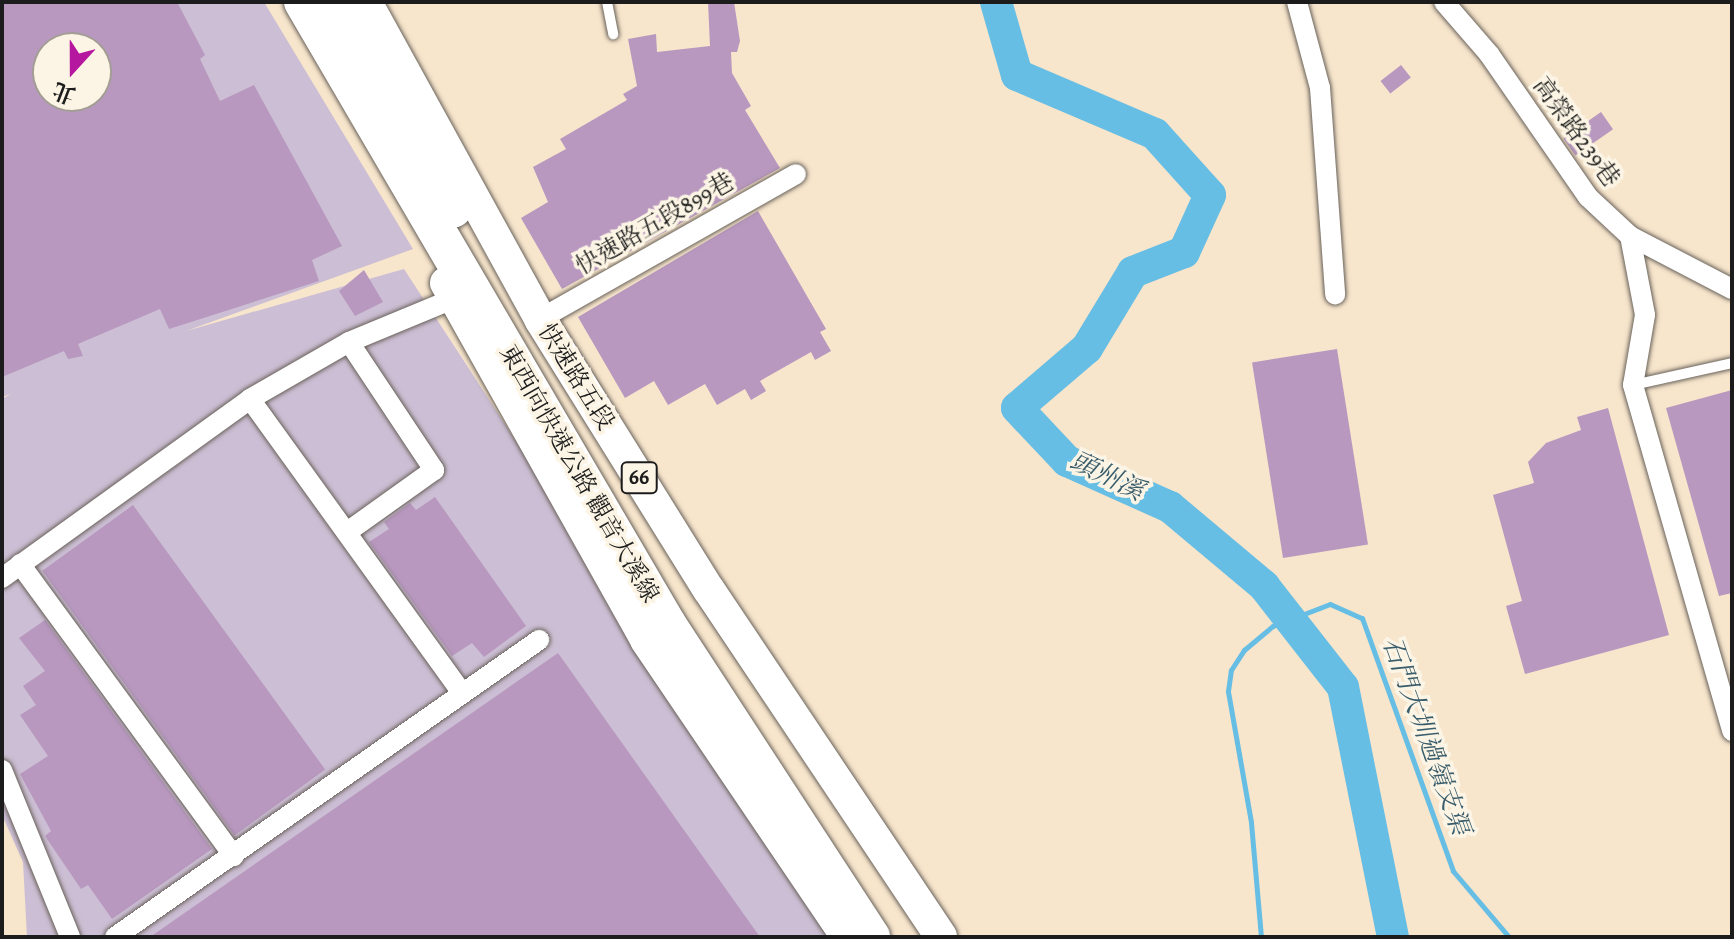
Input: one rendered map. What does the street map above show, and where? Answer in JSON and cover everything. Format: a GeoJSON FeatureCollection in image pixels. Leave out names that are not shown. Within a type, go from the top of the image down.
{"type":"FeatureCollection","features":[{"type":"Feature","properties":{"kind":"highway","name":"東西向快速公路 觀音大溪線"},"geometry":{"type":"LineString","coordinates":[[303,2],[667,624],[871,937]]}},
{"type":"Feature","properties":{"kind":"highway","name":"東西向快速公路 觀音大溪線"},"geometry":{"type":"LineString","coordinates":[[337,2],[600,464],[900,937]]}},
{"type":"Feature","properties":{"kind":"main road"},"geometry":{"type":"LineString","coordinates":[[286,2],[646,640],[847,937]]}},
{"type":"Feature","properties":{"kind":"main road","name":"快速路五段"},"geometry":{"type":"LineString","coordinates":[[366,2],[540,319],[709,590],[941,937]]}},
{"type":"Feature","properties":{"kind":"street"},"geometry":{"type":"LineString","coordinates":[[1297,2],[1320,88],[1335,294]]}},
{"type":"Feature","properties":{"kind":"street","name":"高榮路239巷"},"geometry":{"type":"LineString","coordinates":[[1444,2],[1489,54],[1588,197],[1630,236],[1732,289]]}},
{"type":"Feature","properties":{"kind":"street","name":"快速路五段899巷"},"geometry":{"type":"LineString","coordinates":[[540,319],[796,174]]}},
{"type":"Feature","properties":{"kind":"street"},"geometry":{"type":"LineString","coordinates":[[1630,236],[1645,315],[1633,385],[1732,731]]}},
{"type":"Feature","properties":{"kind":"street"},"geometry":{"type":"LineString","coordinates":[[2,578],[250,399],[349,342],[455,298]]}},
{"type":"Feature","properties":{"kind":"street"},"geometry":{"type":"LineString","coordinates":[[349,342],[434,470],[350,530]]}},
{"type":"Feature","properties":{"kind":"street"},"geometry":{"type":"LineString","coordinates":[[250,399],[350,530],[462,693]]}},
{"type":"Feature","properties":{"kind":"street"},"geometry":{"type":"LineString","coordinates":[[20,564],[234,856]]}},
{"type":"Feature","properties":{"kind":"street"},"geometry":{"type":"LineString","coordinates":[[115,937],[539,640]]}},
{"type":"Feature","properties":{"kind":"street"},"geometry":{"type":"LineString","coordinates":[[2,770],[70,937]]}},
{"type":"Feature","properties":{"kind":"lane"},"geometry":{"type":"LineString","coordinates":[[607,2],[613,34]]}},
{"type":"Feature","properties":{"kind":"lane"},"geometry":{"type":"LineString","coordinates":[[1633,385],[1732,363]]}},
{"type":"Feature","properties":{"kind":"shaded area"},"geometry":{"type":"Polygon","coordinates":[[[2,2],[264,2],[413,249],[186,331],[404,269],[839,937],[27,937],[23,862],[2,815],[2,399],[11,394],[2,397],[2,2]]]}},
{"type":"Feature","properties":{"kind":"building"},"geometry":{"type":"Polygon","coordinates":[[[2,2],[177,2],[205,55],[200,59],[220,101],[254,85],[342,246],[312,260],[319,281],[169,329],[160,309],[78,344],[83,356],[68,359],[64,351],[2,377],[2,2]]]}},
{"type":"Feature","properties":{"kind":"building"},"geometry":{"type":"Polygon","coordinates":[[[708,2],[734,2],[740,41],[737,52],[731,52],[732,73],[751,106],[745,110],[780,168],[562,289],[521,218],[548,202],[533,167],[566,149],[560,139],[627,100],[623,94],[637,86],[628,39],[656,34],[657,52],[710,46],[708,2]]]}},
{"type":"Feature","properties":{"kind":"building"},"geometry":{"type":"Polygon","coordinates":[[[1401,65],[1411,78],[1390,94],[1381,81],[1401,65]]]}},
{"type":"Feature","properties":{"kind":"building"},"geometry":{"type":"Polygon","coordinates":[[[1601,112],[1613,129],[1575,156],[1563,138],[1601,112]]]}},
{"type":"Feature","properties":{"kind":"building"},"geometry":{"type":"Polygon","coordinates":[[[758,211],[826,329],[820,332],[831,351],[815,360],[811,352],[760,381],[766,391],[751,400],[745,389],[717,405],[705,384],[668,405],[654,381],[625,398],[578,317],[758,211]]]}},
{"type":"Feature","properties":{"kind":"building"},"geometry":{"type":"Polygon","coordinates":[[[364,270],[383,302],[355,316],[339,291],[364,270]]]}},
{"type":"Feature","properties":{"kind":"building"},"geometry":{"type":"Polygon","coordinates":[[[1337,349],[1368,545],[1283,558],[1252,362],[1337,349]]]}},
{"type":"Feature","properties":{"kind":"building"},"geometry":{"type":"Polygon","coordinates":[[[1732,390],[1732,593],[1719,596],[1666,408],[1732,390]]]}},
{"type":"Feature","properties":{"kind":"building"},"geometry":{"type":"Polygon","coordinates":[[[1608,408],[1669,635],[1525,674],[1506,606],[1522,601],[1493,495],[1534,483],[1528,462],[1546,443],[1581,430],[1577,417],[1608,408]]]}},
{"type":"Feature","properties":{"kind":"building"},"geometry":{"type":"Polygon","coordinates":[[[435,497],[526,626],[484,657],[472,643],[452,656],[369,542],[389,529],[384,522],[410,503],[416,510],[435,497]]]}},
{"type":"Feature","properties":{"kind":"building"},"geometry":{"type":"Polygon","coordinates":[[[133,505],[325,770],[235,835],[42,571],[133,505]]]}},
{"type":"Feature","properties":{"kind":"building"},"geometry":{"type":"Polygon","coordinates":[[[45,620],[212,849],[112,919],[88,885],[81,889],[45,836],[51,831],[20,774],[48,756],[20,715],[36,705],[23,686],[45,671],[19,638],[45,620]]]}},
{"type":"Feature","properties":{"kind":"building"},"geometry":{"type":"Polygon","coordinates":[[[558,653],[760,937],[150,937],[558,653]]]}},
{"type":"Feature","properties":{"kind":"waterway","name":"頭州溪"},"geometry":{"type":"LineString","coordinates":[[996,2],[1017,75],[1155,134],[1210,195],[1184,252],[1133,272],[1087,348],[1017,408],[1067,461],[1170,507],[1264,586],[1343,687],[1393,937]]}},
{"type":"Feature","properties":{"kind":"waterway","name":"石門大圳過嶺支渠"},"geometry":{"type":"LineString","coordinates":[[1261,937],[1251,822],[1228,691],[1231,670],[1244,650],[1273,626],[1330,604],[1362,618],[1453,871],[1509,937]]}}]}
